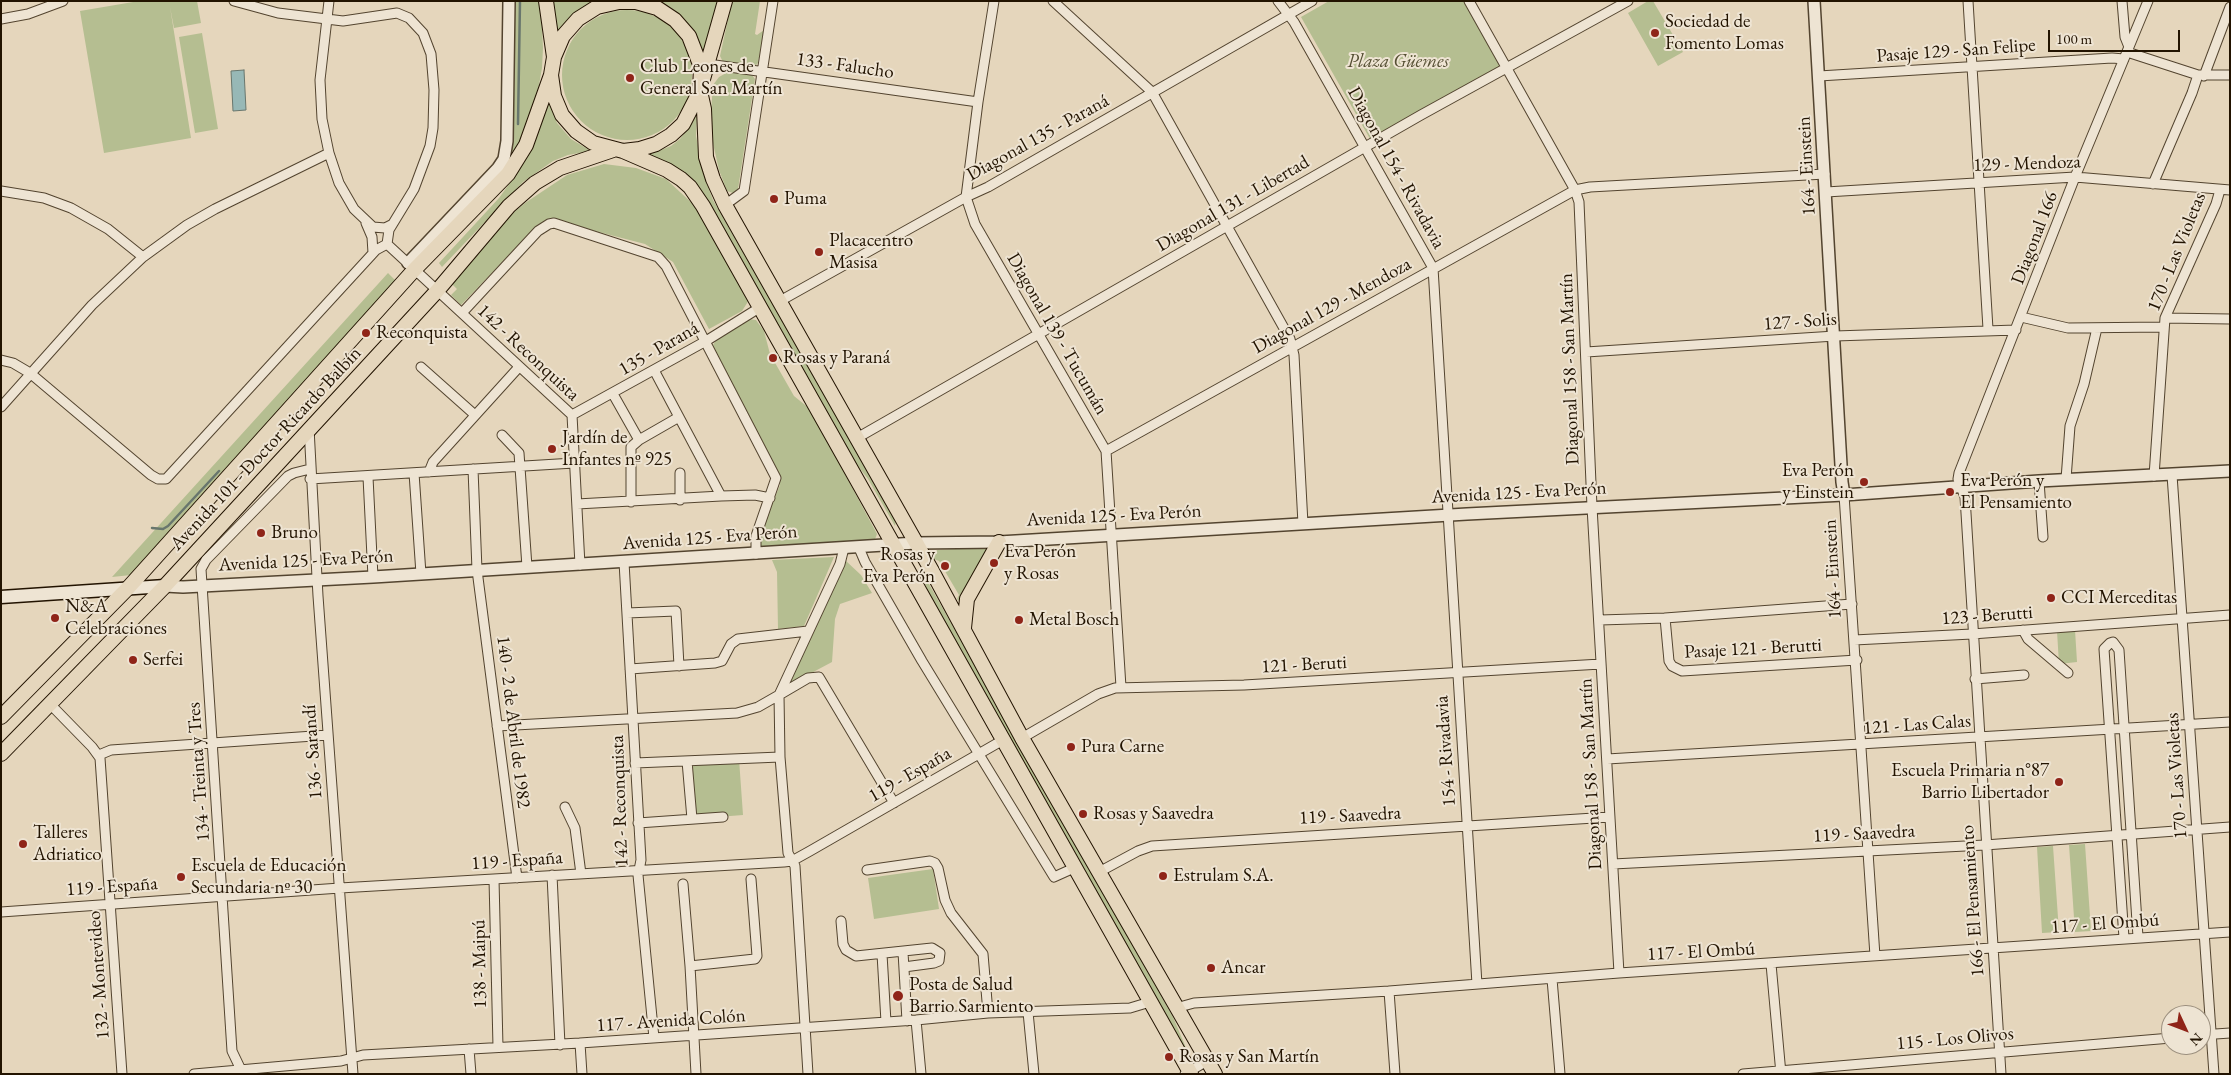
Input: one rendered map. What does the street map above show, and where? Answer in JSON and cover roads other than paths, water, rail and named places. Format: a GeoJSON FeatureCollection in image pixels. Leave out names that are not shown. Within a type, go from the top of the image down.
{"type":"FeatureCollection","features":[{"type":"Feature","properties":{"kind":"main road"},"geometry":{"type":"LineString","coordinates":[[618,150],[640,149],[656,144],[671,135],[683,124],[701,87],[725,1]]}},
{"type":"Feature","properties":{"kind":"main road"},"geometry":{"type":"LineString","coordinates":[[546,2],[554,56]]}},
{"type":"Feature","properties":{"kind":"main road"},"geometry":{"type":"LineString","coordinates":[[1188,1073],[703,206],[690,187],[667,170],[618,150],[593,143],[576,131],[567,120],[554,96],[551,75],[554,56],[563,36],[578,19],[597,7],[618,2],[639,2],[657,8],[675,20],[689,36],[698,56],[704,109],[706,157],[713,179],[725,205],[964,629],[1022,738],[1215,1074]]}},
{"type":"Feature","properties":{"kind":"main road","name":"Avenida 101 - Doctor Ricardo Balbín"},"geometry":{"type":"LineString","coordinates":[[1,717],[128,588],[412,266],[496,188],[516,163],[526,146],[551,75]]}},
{"type":"Feature","properties":{"kind":"main road","name":"Avenida 101 - Doctor Ricardo Balbín"},"geometry":{"type":"LineString","coordinates":[[1,754],[51,705],[165,586],[437,291],[497,217],[520,195],[560,168],[618,150]]}},
{"type":"Feature","properties":{"kind":"main road"},"geometry":{"type":"LineString","coordinates":[[964,629],[967,599],[999,542]]}},
{"type":"Feature","properties":{"kind":"main road","name":"Avenida 125 - Eva Perón"},"geometry":{"type":"LineString","coordinates":[[1,597],[165,586]]}},
{"type":"Feature","properties":{"kind":"street"},"geometry":{"type":"LineString","coordinates":[[1,19],[28,14],[63,1]]}},
{"type":"Feature","properties":{"kind":"street"},"geometry":{"type":"LineString","coordinates":[[1,360],[13,363],[30,373],[150,475],[158,479],[166,479],[372,253],[387,244],[388,230],[414,189],[430,146],[434,99],[429,44],[414,23],[397,13],[354,21],[326,20],[278,14],[234,1]]}},
{"type":"Feature","properties":{"kind":"street"},"geometry":{"type":"LineString","coordinates":[[329,1],[320,80],[322,119],[329,153],[346,197],[366,223],[372,237],[372,253]]}},
{"type":"Feature","properties":{"kind":"street"},"geometry":{"type":"LineString","coordinates":[[412,266],[504,159],[507,141],[509,1]]}},
{"type":"Feature","properties":{"kind":"street"},"geometry":{"type":"LineString","coordinates":[[725,205],[744,191],[773,1]]}},
{"type":"Feature","properties":{"kind":"street","name":"Diagonal 139 - Tucumán"},"geometry":{"type":"LineString","coordinates":[[994,1],[978,102],[966,197],[975,224],[1106,451],[1121,687]]}},
{"type":"Feature","properties":{"kind":"street"},"geometry":{"type":"LineString","coordinates":[[1052,1],[1152,92],[1293,347],[1303,524]]}},
{"type":"Feature","properties":{"kind":"street","name":"Diagonal 154 - Rivadavia"},"geometry":{"type":"LineString","coordinates":[[1278,1],[1289,13],[1433,268],[1448,515]]}},
{"type":"Feature","properties":{"kind":"street","name":"Diagonal 135 - Paraná"},"geometry":{"type":"LineString","coordinates":[[780,301],[966,197],[988,187],[1312,1]]}},
{"type":"Feature","properties":{"kind":"street","name":"Diagonal 158 - San Martín"},"geometry":{"type":"LineString","coordinates":[[1469,1],[1575,190],[1579,202],[1592,508],[1619,973]]}},
{"type":"Feature","properties":{"kind":"street","name":"Diagonal 131 - Libertad"},"geometry":{"type":"LineString","coordinates":[[857,438],[1366,147],[1628,1]]}},
{"type":"Feature","properties":{"kind":"street","name":"164 - Einstein"},"geometry":{"type":"LineString","coordinates":[[1814,1],[1842,482],[1876,956]]}},
{"type":"Feature","properties":{"kind":"street"},"geometry":{"type":"LineString","coordinates":[[1968,1],[1988,329]]}},
{"type":"Feature","properties":{"kind":"street"},"geometry":{"type":"LineString","coordinates":[[2122,1],[2127,53]]}},
{"type":"Feature","properties":{"kind":"street","name":"Diagonal 166"},"geometry":{"type":"LineString","coordinates":[[1960,487],[1958,479],[1962,459],[2022,318],[2075,177],[2148,1]]}},
{"type":"Feature","properties":{"kind":"street"},"geometry":{"type":"LineString","coordinates":[[2153,184],[2230,7]]}},
{"type":"Feature","properties":{"kind":"street","name":"Pasaje 129 - San Felipe"},"geometry":{"type":"LineString","coordinates":[[1819,76],[2112,58],[2127,53],[2201,76],[2230,75]]}},
{"type":"Feature","properties":{"kind":"street","name":"133 - Falucho"},"geometry":{"type":"LineString","coordinates":[[708,64],[978,102]]}},
{"type":"Feature","properties":{"kind":"street"},"geometry":{"type":"LineString","coordinates":[[1,407],[92,305],[143,257],[187,225],[215,208],[329,153]]}},
{"type":"Feature","properties":{"kind":"street"},"geometry":{"type":"LineString","coordinates":[[1575,190],[1590,187],[1825,174]]}},
{"type":"Feature","properties":{"kind":"street","name":"129 - Mendoza"},"geometry":{"type":"LineString","coordinates":[[1826,192],[2075,177],[2230,190]]}},
{"type":"Feature","properties":{"kind":"street","name":"Diagonal 129 - Mendoza"},"geometry":{"type":"LineString","coordinates":[[1106,451],[1575,190]]}},
{"type":"Feature","properties":{"kind":"street","name":"170 - Las Violetas"},"geometry":{"type":"LineString","coordinates":[[2154,476],[2164,322],[2216,204],[2220,190]]}},
{"type":"Feature","properties":{"kind":"street"},"geometry":{"type":"LineString","coordinates":[[1,191],[44,198],[71,208],[108,229],[143,257]]}},
{"type":"Feature","properties":{"kind":"street"},"geometry":{"type":"LineString","coordinates":[[366,223],[379,228],[391,225]]}},
{"type":"Feature","properties":{"kind":"street"},"geometry":{"type":"LineString","coordinates":[[462,314],[538,231],[544,226],[554,223],[658,257],[666,266],[776,478],[756,536],[756,554]]}},
{"type":"Feature","properties":{"kind":"street","name":"142 - Reconquista"},"geometry":{"type":"LineString","coordinates":[[387,244],[572,415],[580,565]]}},
{"type":"Feature","properties":{"kind":"street","name":"135 - Paraná"},"geometry":{"type":"LineString","coordinates":[[572,415],[706,341],[759,308]]}},
{"type":"Feature","properties":{"kind":"street"},"geometry":{"type":"LineString","coordinates":[[2022,318],[2068,328],[2097,328],[2230,319]]}},
{"type":"Feature","properties":{"kind":"street"},"geometry":{"type":"LineString","coordinates":[[2066,480],[2070,426],[2082,392],[2097,328]]}},
{"type":"Feature","properties":{"kind":"street","name":"127 - Solis"},"geometry":{"type":"LineString","coordinates":[[1586,352],[1835,336],[1988,329],[2016,330]]}},
{"type":"Feature","properties":{"kind":"street"},"geometry":{"type":"LineString","coordinates":[[421,367],[475,415]]}},
{"type":"Feature","properties":{"kind":"street"},"geometry":{"type":"LineString","coordinates":[[429,472],[433,462],[519,367]]}},
{"type":"Feature","properties":{"kind":"street"},"geometry":{"type":"LineString","coordinates":[[654,370],[721,496]]}},
{"type":"Feature","properties":{"kind":"street"},"geometry":{"type":"LineString","coordinates":[[613,394],[639,440]]}},
{"type":"Feature","properties":{"kind":"street"},"geometry":{"type":"LineString","coordinates":[[631,502],[631,447],[639,440],[679,417]]}},
{"type":"Feature","properties":{"kind":"street","name":"136 - Sarandí"},"geometry":{"type":"LineString","coordinates":[[309,428],[310,474],[353,1074]]}},
{"type":"Feature","properties":{"kind":"street"},"geometry":{"type":"LineString","coordinates":[[502,435],[518,449],[521,466],[527,567]]}},
{"type":"Feature","properties":{"kind":"street","name":"134 - Treinta y Tres"},"geometry":{"type":"LineString","coordinates":[[242,1072],[232,1051],[201,569],[206,560],[288,476],[310,474],[368,476],[574,463]]}},
{"type":"Feature","properties":{"kind":"street","name":"140 - 2 de Abril de 1982"},"geometry":{"type":"LineString","coordinates":[[473,469],[477,570],[517,878]]}},
{"type":"Feature","properties":{"kind":"street","name":"Avenida 125 - Eva Perón"},"geometry":{"type":"LineString","coordinates":[[165,586],[373,577],[916,543],[999,542],[1448,515],[1844,495],[2039,481],[2172,476],[2230,471]]}},
{"type":"Feature","properties":{"kind":"street"},"geometry":{"type":"LineString","coordinates":[[414,473],[421,574]]}},
{"type":"Feature","properties":{"kind":"street"},"geometry":{"type":"LineString","coordinates":[[680,473],[680,500]]}},
{"type":"Feature","properties":{"kind":"street"},"geometry":{"type":"LineString","coordinates":[[368,476],[373,577]]}},
{"type":"Feature","properties":{"kind":"street","name":"170 - Las Violetas"},"geometry":{"type":"LineString","coordinates":[[2172,476],[2209,1005]]}},
{"type":"Feature","properties":{"kind":"street"},"geometry":{"type":"LineString","coordinates":[[2039,481],[2043,537]]}},
{"type":"Feature","properties":{"kind":"street","name":"166 - El Pensamiento"},"geometry":{"type":"LineString","coordinates":[[1960,487],[1965,497],[1991,949],[2001,1074]]}},
{"type":"Feature","properties":{"kind":"street"},"geometry":{"type":"LineString","coordinates":[[577,504],[680,500],[721,496],[755,495],[770,498]]}},
{"type":"Feature","properties":{"kind":"street","name":"154 - Rivadavia"},"geometry":{"type":"LineString","coordinates":[[1448,515],[1477,984]]}},
{"type":"Feature","properties":{"kind":"street"},"geometry":{"type":"LineString","coordinates":[[808,1074],[794,866],[788,853],[780,757],[779,695],[840,564],[844,548]]}},
{"type":"Feature","properties":{"kind":"street"},"geometry":{"type":"LineString","coordinates":[[859,548],[865,562],[922,661],[1054,877],[1074,868]]}},
{"type":"Feature","properties":{"kind":"street","name":"142 - Reconquista"},"geometry":{"type":"LineString","coordinates":[[624,562],[634,717],[639,869],[654,1038]]}},
{"type":"Feature","properties":{"kind":"street"},"geometry":{"type":"LineString","coordinates":[[1600,620],[1665,618],[1852,604]]}},
{"type":"Feature","properties":{"kind":"street"},"geometry":{"type":"LineString","coordinates":[[627,613],[676,611],[679,666]]}},
{"type":"Feature","properties":{"kind":"street","name":"123 - Berutti"},"geometry":{"type":"LineString","coordinates":[[1854,640],[1972,634],[2230,616]]}},
{"type":"Feature","properties":{"kind":"street","name":"Pasaje 121 - Berutti"},"geometry":{"type":"LineString","coordinates":[[1665,618],[1669,661],[1672,666],[1682,671],[1856,660]]}},
{"type":"Feature","properties":{"kind":"street"},"geometry":{"type":"LineString","coordinates":[[2023,630],[2028,639],[2068,674]]}},
{"type":"Feature","properties":{"kind":"street"},"geometry":{"type":"LineString","coordinates":[[630,669],[722,661],[731,644],[738,639],[808,631]]}},
{"type":"Feature","properties":{"kind":"street"},"geometry":{"type":"LineString","coordinates":[[2124,938],[2104,649],[2110,642],[2113,642],[2118,650],[2138,937]]}},
{"type":"Feature","properties":{"kind":"street","name":"121 - Beruti"},"geometry":{"type":"LineString","coordinates":[[1022,738],[1098,694],[1121,687],[1244,685],[1601,664]]}},
{"type":"Feature","properties":{"kind":"street"},"geometry":{"type":"LineString","coordinates":[[1975,678],[2024,675]]}},
{"type":"Feature","properties":{"kind":"street"},"geometry":{"type":"LineString","coordinates":[[497,726],[634,717],[737,713],[758,707],[808,678],[819,677],[894,802]]}},
{"type":"Feature","properties":{"kind":"street"},"geometry":{"type":"LineString","coordinates":[[51,705],[98,755],[110,750],[328,735]]}},
{"type":"Feature","properties":{"kind":"street","name":"121 - Las Calas"},"geometry":{"type":"LineString","coordinates":[[1607,759],[2230,722]]}},
{"type":"Feature","properties":{"kind":"street","name":"119 - España"},"geometry":{"type":"LineString","coordinates":[[1,912],[340,888],[792,861],[1003,740]]}},
{"type":"Feature","properties":{"kind":"street","name":"132 - Montevideo"},"geometry":{"type":"LineString","coordinates":[[98,755],[122,1074]]}},
{"type":"Feature","properties":{"kind":"street"},"geometry":{"type":"LineString","coordinates":[[635,763],[780,757]]}},
{"type":"Feature","properties":{"kind":"street"},"geometry":{"type":"LineString","coordinates":[[687,761],[692,819]]}},
{"type":"Feature","properties":{"kind":"street"},"geometry":{"type":"LineString","coordinates":[[565,807],[575,828],[581,874]]}},
{"type":"Feature","properties":{"kind":"street"},"geometry":{"type":"LineString","coordinates":[[638,823],[723,817]]}},
{"type":"Feature","properties":{"kind":"street","name":"119 - Saavedra"},"geometry":{"type":"LineString","coordinates":[[1100,872],[1138,851],[1152,846],[1610,817]]}},
{"type":"Feature","properties":{"kind":"street","name":"119 - Saavedra"},"geometry":{"type":"LineString","coordinates":[[1613,864],[1868,850],[1985,846],[2230,827]]}},
{"type":"Feature","properties":{"kind":"street"},"geometry":{"type":"LineString","coordinates":[[867,870],[930,861],[935,863],[938,868],[945,900],[951,913],[984,954],[988,1013]]}},
{"type":"Feature","properties":{"kind":"street"},"geometry":{"type":"LineString","coordinates":[[552,875],[560,1044]]}},
{"type":"Feature","properties":{"kind":"street","name":"138 - Maipú"},"geometry":{"type":"LineString","coordinates":[[494,879],[498,1047]]}},
{"type":"Feature","properties":{"kind":"street"},"geometry":{"type":"LineString","coordinates":[[690,966],[755,959],[757,956],[751,879]]}},
{"type":"Feature","properties":{"kind":"street"},"geometry":{"type":"LineString","coordinates":[[683,884],[696,1074]]}},
{"type":"Feature","properties":{"kind":"street"},"geometry":{"type":"LineString","coordinates":[[841,921],[843,944],[846,950],[856,956],[934,949],[940,956],[939,960],[934,963],[904,967]]}},
{"type":"Feature","properties":{"kind":"street","name":"117 - El Ombú"},"geometry":{"type":"LineString","coordinates":[[1176,1008],[1194,1002],[1389,991],[1619,973],[2230,932]]}},
{"type":"Feature","properties":{"kind":"street"},"geometry":{"type":"LineString","coordinates":[[903,952],[921,1074]]}},
{"type":"Feature","properties":{"kind":"street"},"geometry":{"type":"LineString","coordinates":[[882,954],[886,1022]]}},
{"type":"Feature","properties":{"kind":"street"},"geometry":{"type":"LineString","coordinates":[[1771,964],[1781,1072]]}},
{"type":"Feature","properties":{"kind":"street"},"geometry":{"type":"LineString","coordinates":[[1552,978],[1560,1074]]}},
{"type":"Feature","properties":{"kind":"street"},"geometry":{"type":"LineString","coordinates":[[1389,991],[1395,1074]]}},
{"type":"Feature","properties":{"kind":"street","name":"117 - Avenida Colón"},"geometry":{"type":"LineString","coordinates":[[194,1074],[242,1072],[363,1056],[694,1036],[912,1021],[988,1013],[1130,1008],[1150,1002]]}},
{"type":"Feature","properties":{"kind":"street"},"geometry":{"type":"LineString","coordinates":[[1028,1012],[1034,1074]]}},
{"type":"Feature","properties":{"kind":"street"},"geometry":{"type":"LineString","coordinates":[[2211,1034],[2230,1033]]}},
{"type":"Feature","properties":{"kind":"street","name":"170 - Las Violetas"},"geometry":{"type":"LineString","coordinates":[[2211,1034],[2214,1074]]}},
{"type":"Feature","properties":{"kind":"street","name":"115 - Los Olivos"},"geometry":{"type":"LineString","coordinates":[[1743,1074],[2161,1039]]}},
{"type":"Feature","properties":{"kind":"street"},"geometry":{"type":"LineString","coordinates":[[580,1043],[582,1074]]}},
{"type":"Feature","properties":{"kind":"street"},"geometry":{"type":"LineString","coordinates":[[469,1049],[471,1074]]}},
{"type":"Feature","properties":{"kind":"street"},"geometry":{"type":"LineString","coordinates":[[1188,1073],[1207,1061]]}},
{"type":"Feature","properties":{"kind":"water"},"geometry":{"type":"Polygon","coordinates":[[[244,70],[246,110],[233,111],[231,71],[244,70]]]}},
{"type":"Feature","properties":{"kind":"waterway"},"geometry":{"type":"LineString","coordinates":[[518,124],[520,1]]}},
{"type":"Feature","properties":{"kind":"waterway"},"geometry":{"type":"LineString","coordinates":[[152,528],[163,529],[168,526],[219,471]]}},
{"type":"Feature","properties":{"kind":"place","name":"Sociedad de Fomento Lomas"},"geometry":{"type":"Point","coordinates":[1655,33]}},
{"type":"Feature","properties":{"kind":"place","name":"Club Leones de General San Martín"},"geometry":{"type":"Point","coordinates":[630,78]}},
{"type":"Feature","properties":{"kind":"place","name":"Puma"},"geometry":{"type":"Point","coordinates":[774,199]}},
{"type":"Feature","properties":{"kind":"place","name":"Placacentro Masisa"},"geometry":{"type":"Point","coordinates":[819,252]}},
{"type":"Feature","properties":{"kind":"place","name":"Reconquista"},"geometry":{"type":"Point","coordinates":[366,333]}},
{"type":"Feature","properties":{"kind":"place","name":"Rosas y Paraná"},"geometry":{"type":"Point","coordinates":[773,358]}},
{"type":"Feature","properties":{"kind":"place","name":"Jardín de Infantes nº 925"},"geometry":{"type":"Point","coordinates":[552,449]}},
{"type":"Feature","properties":{"kind":"place","name":"Eva Perón y Einstein"},"geometry":{"type":"Point","coordinates":[1864,482]}},
{"type":"Feature","properties":{"kind":"place","name":"Eva Perón y El Pensamiento"},"geometry":{"type":"Point","coordinates":[1950,492]}},
{"type":"Feature","properties":{"kind":"place","name":"Bruno"},"geometry":{"type":"Point","coordinates":[261,533]}},
{"type":"Feature","properties":{"kind":"place","name":"Eva Perón y Rosas"},"geometry":{"type":"Point","coordinates":[994,563]}},
{"type":"Feature","properties":{"kind":"place","name":"Rosas y Eva Perón"},"geometry":{"type":"Point","coordinates":[945,566]}},
{"type":"Feature","properties":{"kind":"place","name":"CCI Merceditas"},"geometry":{"type":"Point","coordinates":[2051,598]}},
{"type":"Feature","properties":{"kind":"place","name":"N&A Celebraciones"},"geometry":{"type":"Point","coordinates":[55,618]}},
{"type":"Feature","properties":{"kind":"place","name":"Metal Bosch"},"geometry":{"type":"Point","coordinates":[1019,620]}},
{"type":"Feature","properties":{"kind":"place","name":"Serfei"},"geometry":{"type":"Point","coordinates":[133,660]}},
{"type":"Feature","properties":{"kind":"place","name":"Pura Carne"},"geometry":{"type":"Point","coordinates":[1071,747]}},
{"type":"Feature","properties":{"kind":"place","name":"Escuela Primaria n°87 Barrio Libertador"},"geometry":{"type":"Point","coordinates":[2059,782]}},
{"type":"Feature","properties":{"kind":"place","name":"Rosas y Saavedra"},"geometry":{"type":"Point","coordinates":[1083,814]}},
{"type":"Feature","properties":{"kind":"place","name":"Talleres Adriatico"},"geometry":{"type":"Point","coordinates":[23,844]}},
{"type":"Feature","properties":{"kind":"place","name":"Estrulam S.A."},"geometry":{"type":"Point","coordinates":[1163,876]}},
{"type":"Feature","properties":{"kind":"place","name":"Escuela de Educación Secundaria nº 30"},"geometry":{"type":"Point","coordinates":[181,877]}},
{"type":"Feature","properties":{"kind":"place","name":"Ancar"},"geometry":{"type":"Point","coordinates":[1211,968]}},
{"type":"Feature","properties":{"kind":"place","name":"Posta de Salud Barrio Sarmiento"},"geometry":{"type":"Point","coordinates":[898,996]}},
{"type":"Feature","properties":{"kind":"place","name":"Rosas y San Martín"},"geometry":{"type":"Point","coordinates":[1169,1057]}},
{"type":"Feature","properties":{"kind":"park label","name":"Plaza Güemes"},"geometry":{"type":"Point","coordinates":[1398,62]}}]}
